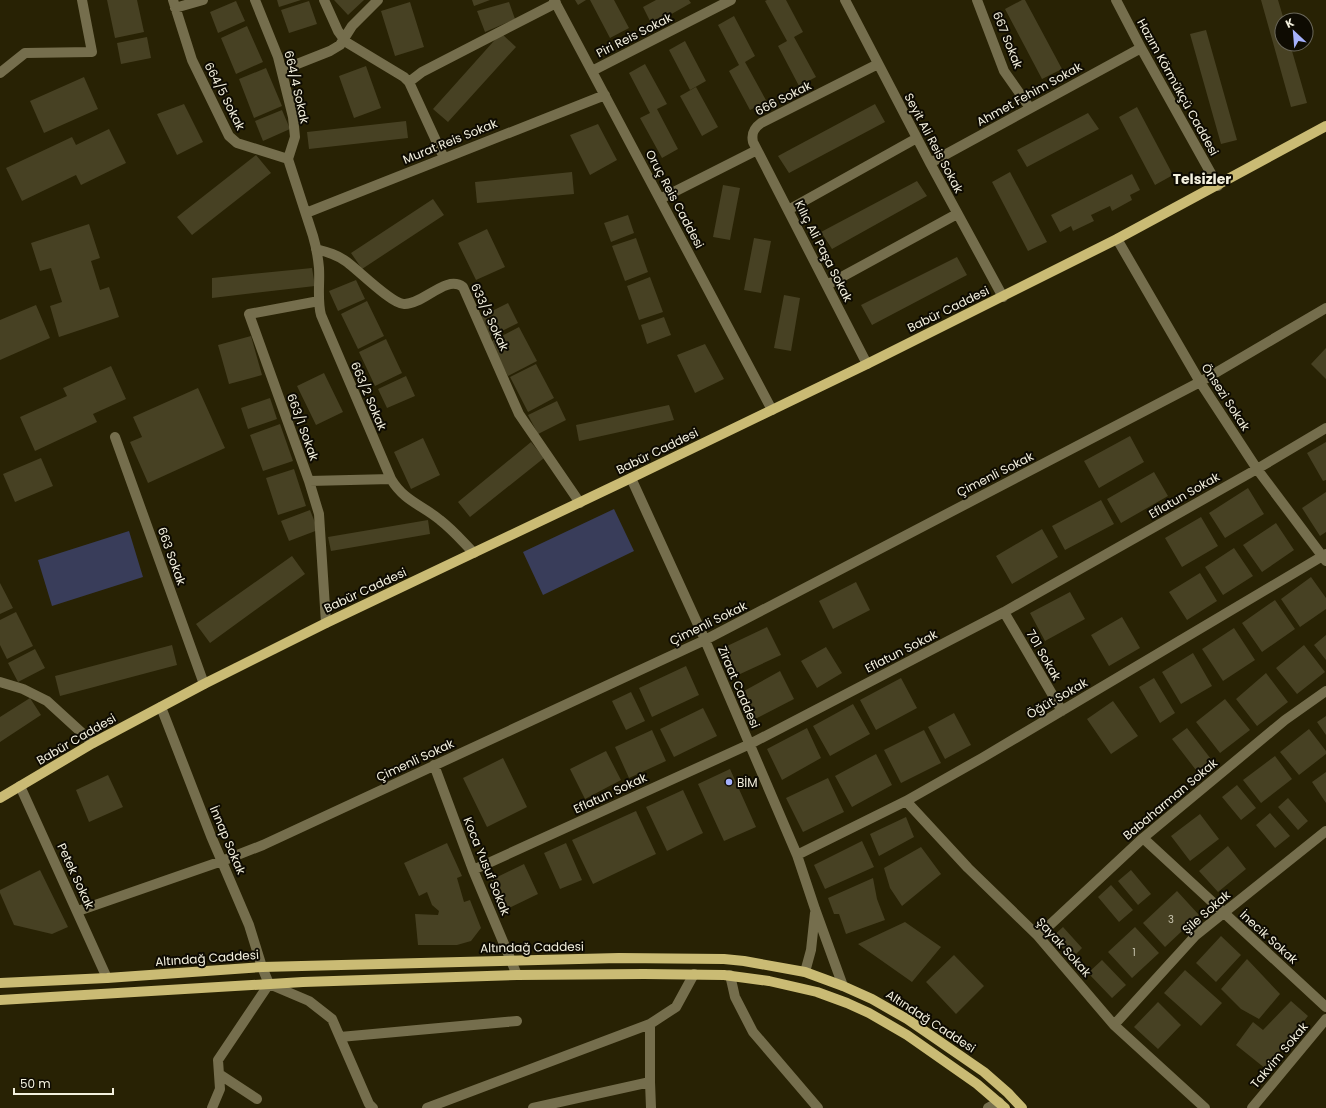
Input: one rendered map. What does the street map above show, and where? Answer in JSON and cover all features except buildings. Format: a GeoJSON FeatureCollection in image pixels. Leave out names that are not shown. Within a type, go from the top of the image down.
{"type":"FeatureCollection","features":[{"type":"Feature","properties":{"kind":"main road","name":"Babür Caddesi"},"geometry":{"type":"LineString","coordinates":[[0,798],[93,743],[204,684],[326,623],[580,503],[867,364],[1117,239],[1218,186],[1326,126]]}},
{"type":"Feature","properties":{"kind":"main road","name":"Altındağ Caddesi"},"geometry":{"type":"LineString","coordinates":[[0,983],[107,978],[262,967],[625,958],[724,959],[805,972],[843,986],[872,999],[913,1023],[984,1072],[1008,1093],[1022,1108]]}},
{"type":"Feature","properties":{"kind":"main road"},"geometry":{"type":"LineString","coordinates":[[794,986],[805,972]]}},
{"type":"Feature","properties":{"kind":"main road","name":"Altındağ Caddesi"},"geometry":{"type":"LineString","coordinates":[[0,1000],[269,984],[517,975],[730,975],[794,986],[817,992],[847,1003],[907,1035],[977,1084],[1002,1105]]}},
{"type":"Feature","properties":{"kind":"street"},"geometry":{"type":"LineString","coordinates":[[0,72],[25,53],[92,52],[82,0]]}},
{"type":"Feature","properties":{"kind":"street"},"geometry":{"type":"LineString","coordinates":[[174,4],[203,0]]}},
{"type":"Feature","properties":{"kind":"street","name":"664/4 Sokak"},"geometry":{"type":"LineString","coordinates":[[255,0],[278,57],[293,117],[295,137],[288,159]]}},
{"type":"Feature","properties":{"kind":"street"},"geometry":{"type":"LineString","coordinates":[[324,0],[338,30],[344,39],[404,77],[409,82],[444,158]]}},
{"type":"Feature","properties":{"kind":"street"},"geometry":{"type":"LineString","coordinates":[[282,70],[340,45],[352,26],[378,0]]}},
{"type":"Feature","properties":{"kind":"street","name":"Piri Reis Sokak"},"geometry":{"type":"LineString","coordinates":[[592,71],[731,0]]}},
{"type":"Feature","properties":{"kind":"street","name":"Seyit Ali Reis Sokak"},"geometry":{"type":"LineString","coordinates":[[845,0],[930,163],[1003,296]]}},
{"type":"Feature","properties":{"kind":"street","name":"667 Sokak"},"geometry":{"type":"LineString","coordinates":[[977,0],[1004,71],[1030,108]]}},
{"type":"Feature","properties":{"kind":"street","name":"Hazım Körmükçü Caddesi"},"geometry":{"type":"LineString","coordinates":[[1116,0],[1218,186]]}},
{"type":"Feature","properties":{"kind":"street"},"geometry":{"type":"LineString","coordinates":[[409,82],[422,72],[555,2]]}},
{"type":"Feature","properties":{"kind":"street","name":"Oruç Reis Caddesi"},"geometry":{"type":"LineString","coordinates":[[555,2],[772,410]]}},
{"type":"Feature","properties":{"kind":"street","name":"664/5 Sokak"},"geometry":{"type":"LineString","coordinates":[[174,4],[192,60],[229,136],[237,142],[288,159]]}},
{"type":"Feature","properties":{"kind":"street","name":"Ahmet Fehim Sokak"},"geometry":{"type":"LineString","coordinates":[[930,163],[1141,48]]}},
{"type":"Feature","properties":{"kind":"street","name":"666 Sokak"},"geometry":{"type":"LineString","coordinates":[[758,150],[752,137],[757,126],[878,64]]}},
{"type":"Feature","properties":{"kind":"street","name":"Murat Reis Sokak"},"geometry":{"type":"LineString","coordinates":[[306,213],[604,94]]}},
{"type":"Feature","properties":{"kind":"street"},"geometry":{"type":"LineString","coordinates":[[788,210],[917,138]]}},
{"type":"Feature","properties":{"kind":"street"},"geometry":{"type":"LineString","coordinates":[[660,199],[758,150]]}},
{"type":"Feature","properties":{"kind":"street","name":"Kılıç Ali Paşa Sokak"},"geometry":{"type":"LineString","coordinates":[[758,150],[867,364]]}},
{"type":"Feature","properties":{"kind":"street"},"geometry":{"type":"LineString","coordinates":[[288,159],[306,213]]}},
{"type":"Feature","properties":{"kind":"street","name":"663/2 Sokak"},"geometry":{"type":"LineString","coordinates":[[306,213],[316,249],[319,269],[319,301],[321,316],[391,479],[395,487],[406,498],[440,520],[474,553]]}},
{"type":"Feature","properties":{"kind":"street"},"geometry":{"type":"LineString","coordinates":[[827,285],[958,214]]}},
{"type":"Feature","properties":{"kind":"street","name":"Önsezi Sokak"},"geometry":{"type":"LineString","coordinates":[[1117,239],[1200,382],[1257,469],[1325,557]]}},
{"type":"Feature","properties":{"kind":"street","name":"633/3 Sokak"},"geometry":{"type":"LineString","coordinates":[[316,249],[333,254],[346,261],[386,294],[397,302],[403,304],[417,301],[446,285],[454,283],[463,287],[519,414],[580,503]]}},
{"type":"Feature","properties":{"kind":"street","name":"663/1 Sokak"},"geometry":{"type":"LineString","coordinates":[[319,301],[249,314],[319,514],[326,623]]}},
{"type":"Feature","properties":{"kind":"street","name":"Çimenli Sokak"},"geometry":{"type":"LineString","coordinates":[[78,911],[263,845],[705,640],[1200,382],[1326,308]]}},
{"type":"Feature","properties":{"kind":"street","name":"Eflatun Sokak"},"geometry":{"type":"LineString","coordinates":[[473,870],[750,744],[1004,612],[1257,469],[1326,428]]}},
{"type":"Feature","properties":{"kind":"street","name":"663 Sokak"},"geometry":{"type":"LineString","coordinates":[[114,437],[204,684]]}},
{"type":"Feature","properties":{"kind":"street","name":"Ziraat Caddesi"},"geometry":{"type":"LineString","coordinates":[[631,478],[705,640],[797,856],[843,986]]}},
{"type":"Feature","properties":{"kind":"street"},"geometry":{"type":"LineString","coordinates":[[308,481],[391,479]]}},
{"type":"Feature","properties":{"kind":"street","name":"Öğüt Sokak"},"geometry":{"type":"LineString","coordinates":[[797,856],[906,801],[1325,557]]}},
{"type":"Feature","properties":{"kind":"street","name":"701 Sokak"},"geometry":{"type":"LineString","coordinates":[[1004,612],[1062,711]]}},
{"type":"Feature","properties":{"kind":"street"},"geometry":{"type":"LineString","coordinates":[[0,682],[23,689],[47,701],[93,743]]}},
{"type":"Feature","properties":{"kind":"street","name":"Babaharman Sokak"},"geometry":{"type":"LineString","coordinates":[[1038,936],[1143,838],[1285,720],[1326,691]]}},
{"type":"Feature","properties":{"kind":"street","name":"İnnap Sokak"},"geometry":{"type":"LineString","coordinates":[[161,707],[211,836],[249,925],[269,984]]}},
{"type":"Feature","properties":{"kind":"street","name":"Koca Yusuf Sokak"},"geometry":{"type":"LineString","coordinates":[[434,765],[473,870],[517,975]]}},
{"type":"Feature","properties":{"kind":"street","name":"Petek Sokak"},"geometry":{"type":"LineString","coordinates":[[20,786],[78,911],[107,978]]}},
{"type":"Feature","properties":{"kind":"street","name":"Şayak Sokak"},"geometry":{"type":"LineString","coordinates":[[906,801],[968,868],[1038,936],[1114,1025],[1205,1108]]}},
{"type":"Feature","properties":{"kind":"street","name":"Şile Sokak"},"geometry":{"type":"LineString","coordinates":[[1114,1025],[1196,936],[1326,831]]}},
{"type":"Feature","properties":{"kind":"street","name":"İnecik Sokak"},"geometry":{"type":"LineString","coordinates":[[1143,838],[1326,1007]]}},
{"type":"Feature","properties":{"kind":"street","name":"Ziraat Caddesi"},"geometry":{"type":"LineString","coordinates":[[805,972],[811,950],[815,909]]}},
{"type":"Feature","properties":{"kind":"street"},"geometry":{"type":"LineString","coordinates":[[427,1108],[650,1024],[676,1007],[694,974]]}},
{"type":"Feature","properties":{"kind":"street"},"geometry":{"type":"LineString","coordinates":[[730,975],[735,997],[754,1032],[818,1108]]}},
{"type":"Feature","properties":{"kind":"street"},"geometry":{"type":"LineString","coordinates":[[212,1108],[220,1089],[218,1060],[269,984],[310,1001],[332,1019],[369,1104],[373,1108]]}},
{"type":"Feature","properties":{"kind":"street","name":"Takvim Sokak"},"geometry":{"type":"LineString","coordinates":[[1252,1108],[1326,1019]]}},
{"type":"Feature","properties":{"kind":"street"},"geometry":{"type":"LineString","coordinates":[[340,1036],[517,1021]]}},
{"type":"Feature","properties":{"kind":"street"},"geometry":{"type":"LineString","coordinates":[[650,1024],[651,1108]]}},
{"type":"Feature","properties":{"kind":"street"},"geometry":{"type":"LineString","coordinates":[[219,1074],[258,1098]]}},
{"type":"Feature","properties":{"kind":"street"},"geometry":{"type":"LineString","coordinates":[[533,1108],[650,1082]]}},
{"type":"Feature","properties":{"kind":"street"},"geometry":{"type":"LineString","coordinates":[[988,1108],[1002,1105]]}},
{"type":"Feature","properties":{"kind":"shaded area"},"geometry":{"type":"Polygon","coordinates":[[[614,509],[634,551],[543,595],[523,552],[614,509]]]}},
{"type":"Feature","properties":{"kind":"shaded area"},"geometry":{"type":"Polygon","coordinates":[[[129,531],[143,577],[52,606],[38,560],[129,531]]]}},
{"type":"Feature","properties":{"kind":"place","name":"BİM"},"geometry":{"type":"Point","coordinates":[729,782]}},
{"type":"Feature","properties":{"kind":"district","name":"Telsizler"},"geometry":{"type":"Point","coordinates":[1202,179]}}]}
